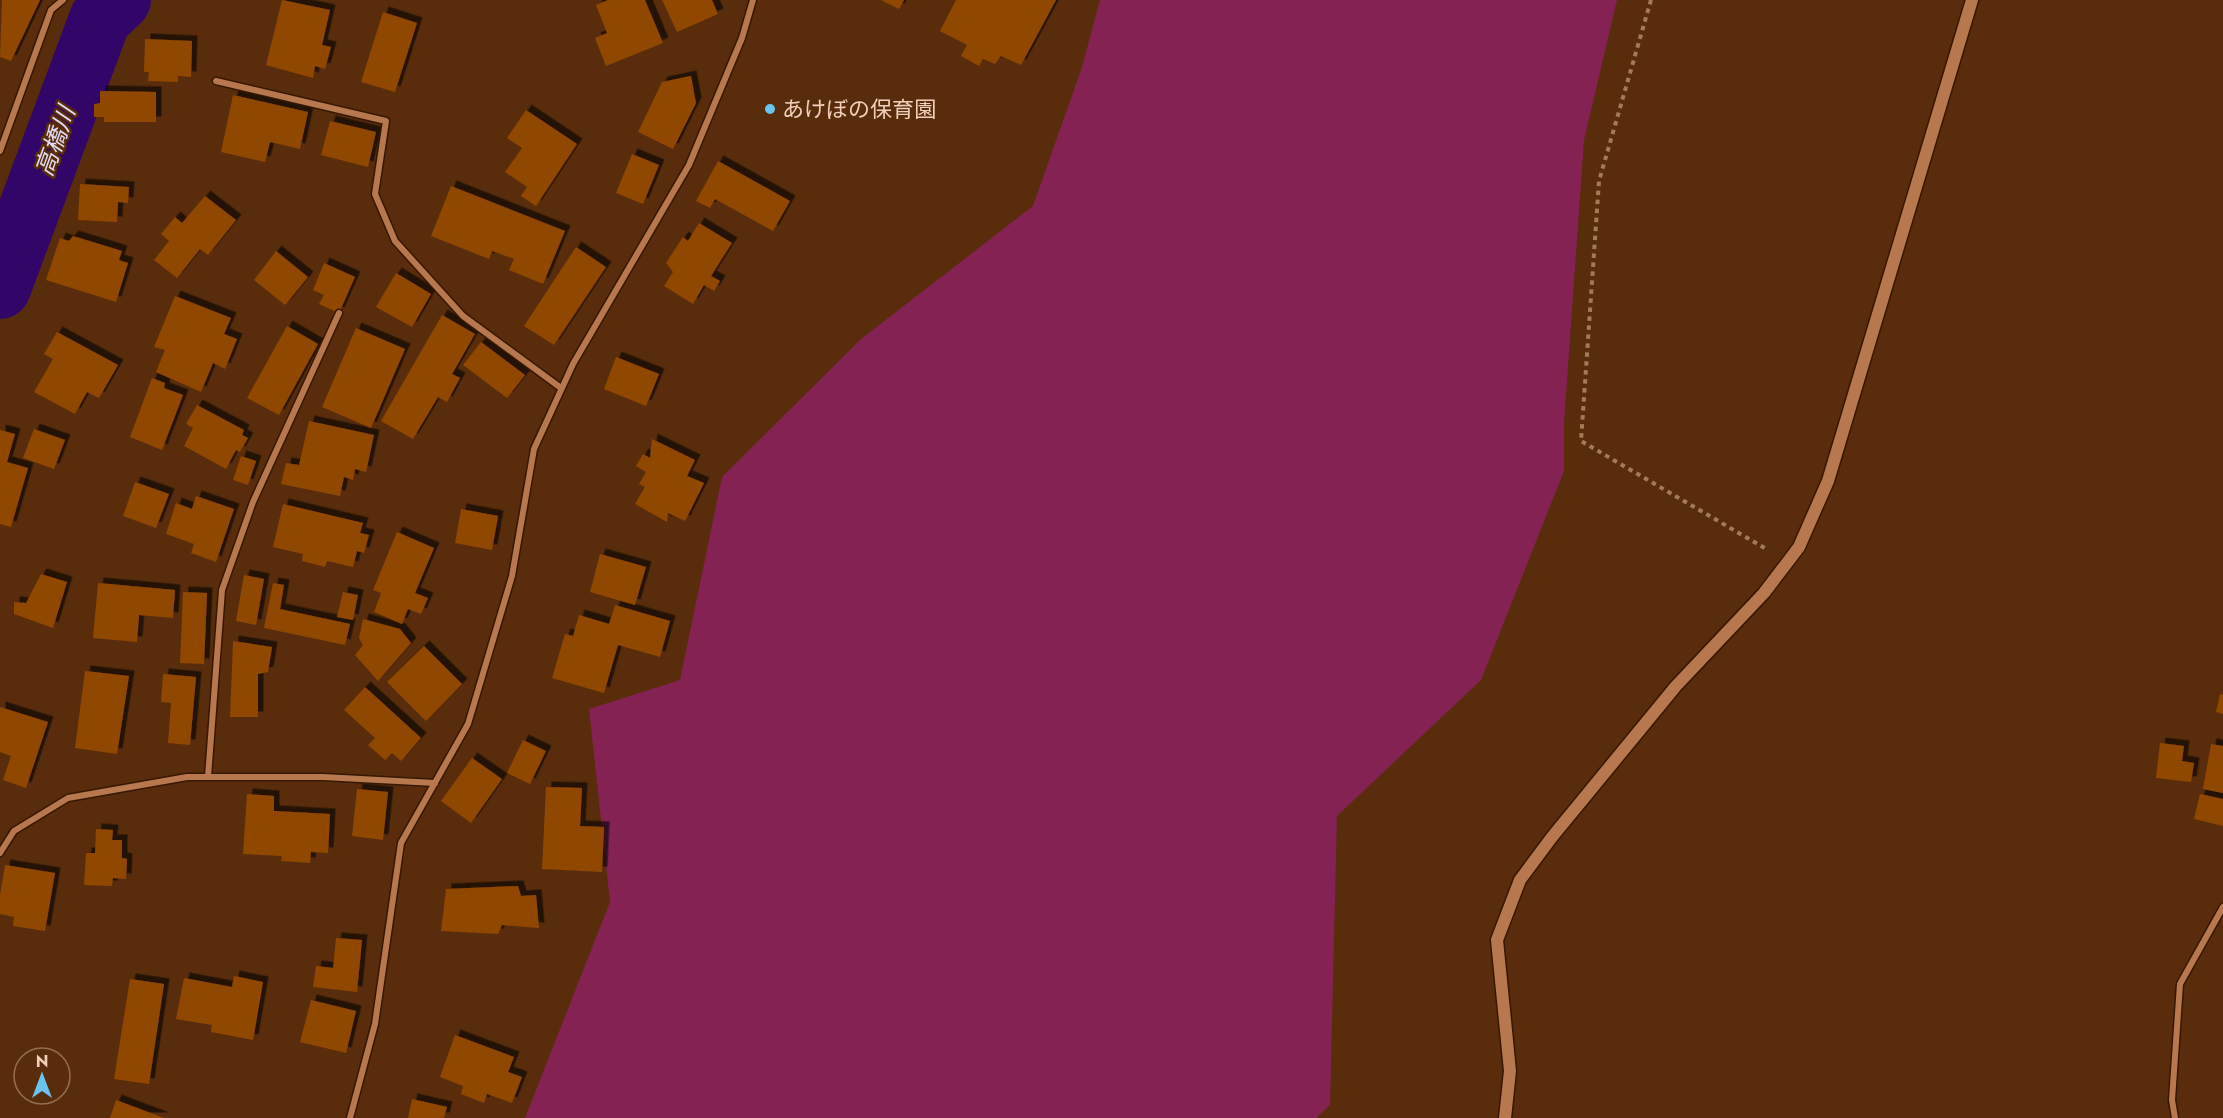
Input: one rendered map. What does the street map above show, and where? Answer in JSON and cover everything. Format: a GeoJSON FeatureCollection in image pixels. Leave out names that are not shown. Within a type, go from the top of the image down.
{"type":"FeatureCollection","features":[{"type":"Feature","properties":{"kind":"street"},"geometry":{"type":"LineString","coordinates":[[0,151],[51,10],[63,0]]}},
{"type":"Feature","properties":{"kind":"street"},"geometry":{"type":"LineString","coordinates":[[350,1118],[375,1024],[401,843],[468,724],[512,576],[534,449],[573,364],[689,165],[742,38],[753,0]]}},
{"type":"Feature","properties":{"kind":"street"},"geometry":{"type":"LineString","coordinates":[[1505,1118],[1510,1071],[1497,940],[1520,880],[1552,837],[1676,686],[1764,593],[1799,547],[1828,481],[1972,0]]}},
{"type":"Feature","properties":{"kind":"street"},"geometry":{"type":"LineString","coordinates":[[216,81],[386,121],[375,194],[395,241],[463,316],[561,388]]}},
{"type":"Feature","properties":{"kind":"street"},"geometry":{"type":"LineString","coordinates":[[208,777],[222,590],[253,502],[339,313]]}},
{"type":"Feature","properties":{"kind":"street"},"geometry":{"type":"LineString","coordinates":[[0,853],[14,831],[68,798],[187,777],[323,777],[435,783]]}},
{"type":"Feature","properties":{"kind":"street"},"geometry":{"type":"LineString","coordinates":[[2175,1118],[2172,1100],[2180,984],[2223,908]]}},
{"type":"Feature","properties":{"kind":"path"},"geometry":{"type":"LineString","coordinates":[[1652,0],[1599,181],[1581,441],[1788,562]]}},
{"type":"Feature","properties":{"kind":"shaded area"},"geometry":{"type":"Polygon","coordinates":[[[1100,0],[1617,0],[1584,140],[1564,423],[1564,471],[1481,680],[1337,816],[1330,1105],[1316,1118],[525,1118],[610,902],[589,709],[680,680],[722,477],[861,339],[1033,206],[1082,67],[1100,0]]]}},
{"type":"Feature","properties":{"kind":"building"},"geometry":{"type":"Polygon","coordinates":[[[2,0],[40,0],[11,61],[0,57],[2,0]]]}},
{"type":"Feature","properties":{"kind":"building"},"geometry":{"type":"Polygon","coordinates":[[[282,0],[330,10],[322,45],[331,47],[325,69],[315,66],[313,78],[266,65],[282,0]]]}},
{"type":"Feature","properties":{"kind":"building"},"geometry":{"type":"Polygon","coordinates":[[[608,0],[645,0],[663,43],[606,66],[595,38],[607,33],[596,5],[608,0]]]}},
{"type":"Feature","properties":{"kind":"building"},"geometry":{"type":"Polygon","coordinates":[[[662,0],[712,0],[718,14],[677,32],[662,0]]]}},
{"type":"Feature","properties":{"kind":"building"},"geometry":{"type":"Polygon","coordinates":[[[881,0],[904,0],[899,9],[881,0]]]}},
{"type":"Feature","properties":{"kind":"building"},"geometry":{"type":"Polygon","coordinates":[[[956,0],[1056,0],[1021,65],[1001,56],[995,64],[983,59],[979,66],[961,56],[967,45],[940,31],[956,0]]]}},
{"type":"Feature","properties":{"kind":"building"},"geometry":{"type":"Polygon","coordinates":[[[383,12],[417,23],[395,92],[361,82],[383,12]]]}},
{"type":"Feature","properties":{"kind":"building"},"geometry":{"type":"Polygon","coordinates":[[[145,39],[192,41],[191,77],[178,76],[178,82],[148,81],[149,72],[144,72],[145,39]]]}},
{"type":"Feature","properties":{"kind":"building"},"geometry":{"type":"Polygon","coordinates":[[[691,76],[696,103],[673,149],[638,132],[662,82],[691,76]]]}},
{"type":"Feature","properties":{"kind":"building"},"geometry":{"type":"Polygon","coordinates":[[[100,91],[156,92],[156,122],[104,122],[104,117],[94,117],[94,104],[100,103],[100,91]]]}},
{"type":"Feature","properties":{"kind":"building"},"geometry":{"type":"Polygon","coordinates":[[[233,95],[308,112],[300,149],[270,142],[265,162],[221,152],[233,95]]]}},
{"type":"Feature","properties":{"kind":"building"},"geometry":{"type":"Polygon","coordinates":[[[526,110],[577,144],[536,206],[521,196],[527,187],[505,172],[522,148],[507,138],[526,110]]]}},
{"type":"Feature","properties":{"kind":"building"},"geometry":{"type":"Polygon","coordinates":[[[330,121],[376,132],[368,167],[321,155],[330,121]]]}},
{"type":"Feature","properties":{"kind":"building"},"geometry":{"type":"Polygon","coordinates":[[[632,154],[659,165],[643,204],[616,193],[632,154]]]}},
{"type":"Feature","properties":{"kind":"building"},"geometry":{"type":"Polygon","coordinates":[[[718,161],[790,201],[773,231],[715,199],[710,208],[696,201],[718,161]]]}},
{"type":"Feature","properties":{"kind":"building"},"geometry":{"type":"Polygon","coordinates":[[[80,184],[129,187],[128,203],[118,202],[117,222],[78,220],[80,184]]]}},
{"type":"Feature","properties":{"kind":"building"},"geometry":{"type":"Polygon","coordinates":[[[451,186],[565,231],[543,284],[509,270],[514,259],[492,251],[489,259],[431,236],[451,186]]]}},
{"type":"Feature","properties":{"kind":"building"},"geometry":{"type":"Polygon","coordinates":[[[205,196],[236,220],[208,255],[200,249],[177,278],[154,260],[169,241],[161,234],[175,217],[182,223],[205,196]]]}},
{"type":"Feature","properties":{"kind":"building"},"geometry":{"type":"Polygon","coordinates":[[[699,223],[732,243],[711,276],[720,281],[714,291],[704,285],[693,304],[664,286],[673,272],[666,263],[683,237],[688,241],[699,223]]]}},
{"type":"Feature","properties":{"kind":"building"},"geometry":{"type":"Polygon","coordinates":[[[73,236],[122,251],[119,260],[128,263],[116,302],[46,280],[60,238],[69,241],[73,236]]]}},
{"type":"Feature","properties":{"kind":"building"},"geometry":{"type":"Polygon","coordinates":[[[576,247],[606,267],[554,345],[524,326],[576,247]]]}},
{"type":"Feature","properties":{"kind":"building"},"geometry":{"type":"Polygon","coordinates":[[[276,251],[308,277],[285,305],[254,280],[276,251]]]}},
{"type":"Feature","properties":{"kind":"building"},"geometry":{"type":"Polygon","coordinates":[[[324,263],[355,277],[339,313],[319,304],[324,295],[313,290],[324,263]]]}},
{"type":"Feature","properties":{"kind":"building"},"geometry":{"type":"Polygon","coordinates":[[[396,273],[431,294],[412,327],[376,307],[396,273]]]}},
{"type":"Feature","properties":{"kind":"building"},"geometry":{"type":"Polygon","coordinates":[[[175,296],[231,318],[224,334],[237,339],[225,369],[213,363],[201,392],[156,372],[165,350],[154,347],[175,296]]]}},
{"type":"Feature","properties":{"kind":"building"},"geometry":{"type":"Polygon","coordinates":[[[442,315],[475,334],[452,374],[460,378],[447,402],[438,397],[413,439],[381,421],[442,315]]]}},
{"type":"Feature","properties":{"kind":"building"},"geometry":{"type":"Polygon","coordinates":[[[287,326],[318,344],[279,415],[247,398],[287,326]]]}},
{"type":"Feature","properties":{"kind":"building"},"geometry":{"type":"Polygon","coordinates":[[[356,328],[405,349],[371,428],[322,407],[356,328]]]}},
{"type":"Feature","properties":{"kind":"building"},"geometry":{"type":"Polygon","coordinates":[[[57,332],[118,365],[99,398],[87,392],[75,414],[34,392],[53,359],[44,354],[57,332]]]}},
{"type":"Feature","properties":{"kind":"building"},"geometry":{"type":"Polygon","coordinates":[[[481,342],[525,375],[507,398],[463,365],[481,342]]]}},
{"type":"Feature","properties":{"kind":"building"},"geometry":{"type":"Polygon","coordinates":[[[616,357],[659,374],[646,406],[604,389],[616,357]]]}},
{"type":"Feature","properties":{"kind":"building"},"geometry":{"type":"Polygon","coordinates":[[[152,378],[165,383],[164,388],[183,395],[162,450],[130,437],[152,378]]]}},
{"type":"Feature","properties":{"kind":"building"},"geometry":{"type":"Polygon","coordinates":[[[197,405],[244,430],[242,435],[248,438],[240,452],[236,450],[226,469],[184,446],[193,428],[186,424],[197,405]]]}},
{"type":"Feature","properties":{"kind":"building"},"geometry":{"type":"Polygon","coordinates":[[[309,421],[374,435],[366,472],[355,469],[353,480],[344,477],[340,496],[281,484],[286,463],[299,465],[309,421]]]}},
{"type":"Feature","properties":{"kind":"building"},"geometry":{"type":"Polygon","coordinates":[[[34,429],[65,440],[54,469],[23,458],[34,429]]]}},
{"type":"Feature","properties":{"kind":"building"},"geometry":{"type":"Polygon","coordinates":[[[0,430],[15,434],[7,462],[28,468],[11,527],[0,524],[0,430]]]}},
{"type":"Feature","properties":{"kind":"building"},"geometry":{"type":"Polygon","coordinates":[[[652,439],[695,460],[687,476],[704,483],[685,521],[668,513],[667,522],[635,504],[645,487],[639,484],[646,472],[636,466],[643,454],[650,458],[652,439]]]}},
{"type":"Feature","properties":{"kind":"building"},"geometry":{"type":"Polygon","coordinates":[[[241,456],[256,461],[248,485],[233,480],[241,456]]]}},
{"type":"Feature","properties":{"kind":"building"},"geometry":{"type":"Polygon","coordinates":[[[135,482],[169,494],[156,528],[123,516],[135,482]]]}},
{"type":"Feature","properties":{"kind":"building"},"geometry":{"type":"Polygon","coordinates":[[[196,496],[234,509],[216,562],[191,553],[194,544],[166,534],[176,503],[192,509],[196,496]]]}},
{"type":"Feature","properties":{"kind":"building"},"geometry":{"type":"Polygon","coordinates":[[[283,504],[363,523],[360,533],[369,535],[364,553],[357,551],[353,567],[327,561],[325,567],[302,561],[303,554],[273,547],[283,504]]]}},
{"type":"Feature","properties":{"kind":"building"},"geometry":{"type":"Polygon","coordinates":[[[461,509],[498,516],[492,550],[455,543],[461,509]]]}},
{"type":"Feature","properties":{"kind":"building"},"geometry":{"type":"Polygon","coordinates":[[[397,532],[434,548],[415,593],[428,598],[421,614],[408,609],[402,624],[374,612],[381,593],[373,590],[397,532]]]}},
{"type":"Feature","properties":{"kind":"building"},"geometry":{"type":"Polygon","coordinates":[[[600,554],[646,567],[635,605],[590,592],[600,554]]]}},
{"type":"Feature","properties":{"kind":"building"},"geometry":{"type":"Polygon","coordinates":[[[41,574],[67,582],[53,628],[14,614],[14,602],[26,603],[41,574]]]}},
{"type":"Feature","properties":{"kind":"building"},"geometry":{"type":"Polygon","coordinates":[[[244,575],[264,579],[256,625],[236,621],[244,575]]]}},
{"type":"Feature","properties":{"kind":"building"},"geometry":{"type":"Polygon","coordinates":[[[98,583],[175,590],[173,618],[139,615],[137,642],[93,638],[98,583]]]}},
{"type":"Feature","properties":{"kind":"building"},"geometry":{"type":"Polygon","coordinates":[[[273,583],[284,585],[280,609],[350,624],[345,645],[264,628],[273,583]]]}},
{"type":"Feature","properties":{"kind":"building"},"geometry":{"type":"Polygon","coordinates":[[[183,592],[207,593],[204,664],[180,663],[183,592]]]}},
{"type":"Feature","properties":{"kind":"building"},"geometry":{"type":"Polygon","coordinates":[[[343,592],[358,595],[353,620],[337,617],[343,592]]]}},
{"type":"Feature","properties":{"kind":"building"},"geometry":{"type":"Polygon","coordinates":[[[615,605],[670,621],[660,657],[618,645],[604,693],[552,678],[565,634],[573,636],[579,615],[609,624],[615,605]]]}},
{"type":"Feature","properties":{"kind":"building"},"geometry":{"type":"Polygon","coordinates":[[[363,619],[400,629],[411,643],[378,681],[355,655],[363,645],[359,638],[363,619]]]}},
{"type":"Feature","properties":{"kind":"building"},"geometry":{"type":"Polygon","coordinates":[[[233,641],[272,647],[268,672],[258,674],[258,717],[230,717],[233,641]]]}},
{"type":"Feature","properties":{"kind":"building"},"geometry":{"type":"Polygon","coordinates":[[[424,646],[462,684],[426,721],[387,682],[424,646]]]}},
{"type":"Feature","properties":{"kind":"building"},"geometry":{"type":"Polygon","coordinates":[[[85,671],[129,676],[117,754],[75,748],[85,671]]]}},
{"type":"Feature","properties":{"kind":"building"},"geometry":{"type":"Polygon","coordinates":[[[163,674],[196,677],[190,745],[168,743],[171,703],[161,702],[163,674]]]}},
{"type":"Feature","properties":{"kind":"building"},"geometry":{"type":"Polygon","coordinates":[[[365,687],[421,738],[401,761],[392,753],[385,760],[368,745],[375,738],[344,710],[365,687]]]}},
{"type":"Feature","properties":{"kind":"building"},"geometry":{"type":"Polygon","coordinates":[[[2220,694],[2223,695],[2223,714],[2216,712],[2220,694]]]}},
{"type":"Feature","properties":{"kind":"building"},"geometry":{"type":"Polygon","coordinates":[[[0,707],[48,722],[26,788],[3,780],[11,756],[0,752],[0,707]]]}},
{"type":"Feature","properties":{"kind":"building"},"geometry":{"type":"Polygon","coordinates":[[[523,740],[546,751],[530,784],[507,773],[523,740]]]}},
{"type":"Feature","properties":{"kind":"building"},"geometry":{"type":"Polygon","coordinates":[[[2160,743],[2184,746],[2182,761],[2194,763],[2191,782],[2156,778],[2160,743]]]}},
{"type":"Feature","properties":{"kind":"building"},"geometry":{"type":"Polygon","coordinates":[[[2211,744],[2223,746],[2223,793],[2203,789],[2211,744]]]}},
{"type":"Feature","properties":{"kind":"building"},"geometry":{"type":"Polygon","coordinates":[[[472,758],[502,779],[471,823],[441,801],[472,758]]]}},
{"type":"Feature","properties":{"kind":"building"},"geometry":{"type":"Polygon","coordinates":[[[546,787],[582,788],[580,826],[604,827],[602,872],[542,869],[546,787]]]}},
{"type":"Feature","properties":{"kind":"building"},"geometry":{"type":"Polygon","coordinates":[[[357,789],[388,792],[383,840],[352,836],[357,789]]]}},
{"type":"Feature","properties":{"kind":"building"},"geometry":{"type":"Polygon","coordinates":[[[247,794],[274,796],[274,811],[330,814],[328,853],[311,852],[310,863],[281,861],[282,856],[243,854],[247,794]]]}},
{"type":"Feature","properties":{"kind":"building"},"geometry":{"type":"Polygon","coordinates":[[[2200,794],[2223,799],[2223,826],[2194,819],[2200,794]]]}},
{"type":"Feature","properties":{"kind":"building"},"geometry":{"type":"Polygon","coordinates":[[[96,829],[113,830],[112,840],[122,840],[122,858],[127,859],[126,879],[113,878],[112,886],[84,885],[86,853],[95,853],[96,829]]]}},
{"type":"Feature","properties":{"kind":"building"},"geometry":{"type":"Polygon","coordinates":[[[5,865],[55,873],[45,931],[13,926],[14,917],[0,914],[0,895],[5,865]]]}},
{"type":"Feature","properties":{"kind":"building"},"geometry":{"type":"Polygon","coordinates":[[[518,886],[521,896],[536,895],[539,928],[502,925],[498,934],[441,931],[446,889],[518,886]]]}},
{"type":"Feature","properties":{"kind":"building"},"geometry":{"type":"Polygon","coordinates":[[[336,938],[362,940],[357,992],[313,987],[316,966],[333,968],[336,938]]]}},
{"type":"Feature","properties":{"kind":"building"},"geometry":{"type":"Polygon","coordinates":[[[234,976],[263,982],[253,1040],[211,1032],[212,1025],[176,1019],[184,978],[232,987],[234,976]]]}},
{"type":"Feature","properties":{"kind":"building"},"geometry":{"type":"Polygon","coordinates":[[[130,979],[164,984],[149,1084],[114,1079],[130,979]]]}},
{"type":"Feature","properties":{"kind":"building"},"geometry":{"type":"Polygon","coordinates":[[[311,1000],[356,1011],[346,1053],[300,1042],[311,1000]]]}},
{"type":"Feature","properties":{"kind":"building"},"geometry":{"type":"Polygon","coordinates":[[[455,1035],[514,1057],[508,1072],[522,1077],[512,1103],[487,1094],[484,1103],[461,1094],[463,1086],[440,1077],[455,1035]]]}},
{"type":"Feature","properties":{"kind":"building"},"geometry":{"type":"Polygon","coordinates":[[[412,1099],[447,1107],[444,1118],[408,1118],[412,1099]]]}},
{"type":"Feature","properties":{"kind":"building"},"geometry":{"type":"Polygon","coordinates":[[[116,1100],[164,1118],[110,1118],[116,1100]]]}},
{"type":"Feature","properties":{"kind":"waterway","name":"高橋川"},"geometry":{"type":"LineString","coordinates":[[0,288],[100,19],[120,0]]}},
{"type":"Feature","properties":{"kind":"place","name":"あけぼの保育園"},"geometry":{"type":"Point","coordinates":[770,109]}}]}
